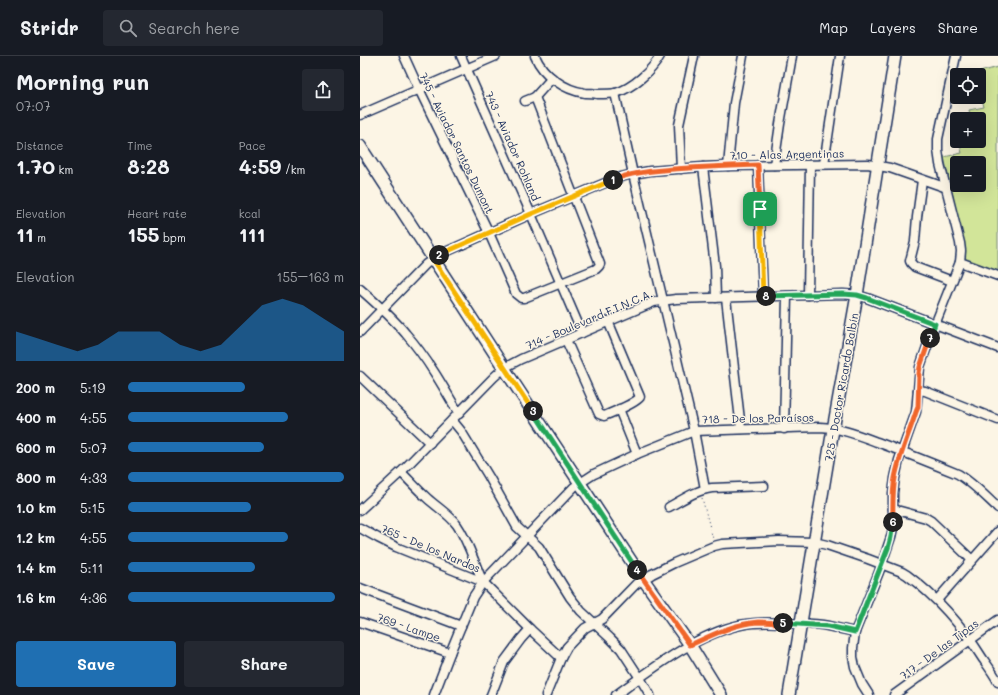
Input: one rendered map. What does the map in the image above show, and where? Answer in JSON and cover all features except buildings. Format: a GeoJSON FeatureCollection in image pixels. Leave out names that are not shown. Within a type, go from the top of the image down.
{"type":"FeatureCollection","features":[{"type":"Feature","properties":{"kind":"street","name":"745 - Aviador Santos Dumont"},"geometry":{"type":"LineString","coordinates":[[404,56],[418,90],[516,294],[521,298],[527,298],[561,284]]}},
{"type":"Feature","properties":{"kind":"street","name":"743 - Aviador Rohland"},"geometry":{"type":"LineString","coordinates":[[461,56],[582,333]]}},
{"type":"Feature","properties":{"kind":"street"},"geometry":{"type":"LineString","coordinates":[[360,116],[496,56]]}},
{"type":"Feature","properties":{"kind":"street"},"geometry":{"type":"LineString","coordinates":[[535,56],[543,69],[552,78],[565,87],[584,93],[601,94],[615,93],[630,86],[643,77],[660,56]]}},
{"type":"Feature","properties":{"kind":"street"},"geometry":{"type":"LineString","coordinates":[[681,169],[679,125],[694,56]]}},
{"type":"Feature","properties":{"kind":"street"},"geometry":{"type":"LineString","coordinates":[[728,166],[734,103],[743,56]]}},
{"type":"Feature","properties":{"kind":"street"},"geometry":{"type":"LineString","coordinates":[[774,164],[792,56]]}},
{"type":"Feature","properties":{"kind":"street"},"geometry":{"type":"LineString","coordinates":[[824,164],[840,56]]}},
{"type":"Feature","properties":{"kind":"street","name":"725 - Doctor Ricardo Balbín"},"geometry":{"type":"LineString","coordinates":[[789,695],[833,428],[857,295],[895,56]]}},
{"type":"Feature","properties":{"kind":"street"},"geometry":{"type":"LineString","coordinates":[[869,695],[862,684],[855,667],[853,648],[855,632],[891,537],[893,528],[893,493],[895,478],[902,452],[918,407],[920,367],[935,324],[960,262],[961,251],[938,150],[938,139],[956,56]]}},
{"type":"Feature","properties":{"kind":"street"},"geometry":{"type":"LineString","coordinates":[[525,101],[534,97],[552,78]]}},
{"type":"Feature","properties":{"kind":"street"},"geometry":{"type":"LineString","coordinates":[[615,93],[694,431],[705,489]]}},
{"type":"Feature","properties":{"kind":"street"},"geometry":{"type":"LineString","coordinates":[[534,97],[599,262],[599,266],[596,269],[561,284]]}},
{"type":"Feature","properties":{"kind":"street"},"geometry":{"type":"LineString","coordinates":[[360,146],[504,368],[643,579],[690,645],[721,695]]}},
{"type":"Feature","properties":{"kind":"street"},"geometry":{"type":"LineString","coordinates":[[808,295],[810,164]]}},
{"type":"Feature","properties":{"kind":"street","name":"710 - Alas Argentinas"},"geometry":{"type":"LineString","coordinates":[[360,332],[421,269],[446,251],[617,178],[633,174],[703,166],[868,164],[890,168],[947,188]]}},
{"type":"Feature","properties":{"kind":"street"},"geometry":{"type":"LineString","coordinates":[[758,165],[763,296]]}},
{"type":"Feature","properties":{"kind":"street"},"geometry":{"type":"LineString","coordinates":[[703,166],[715,266],[716,298]]}},
{"type":"Feature","properties":{"kind":"street"},"geometry":{"type":"LineString","coordinates":[[922,180],[915,241],[910,261],[915,267],[952,281]]}},
{"type":"Feature","properties":{"kind":"street"},"geometry":{"type":"LineString","coordinates":[[960,262],[998,276]]}},
{"type":"Feature","properties":{"kind":"street"},"geometry":{"type":"LineString","coordinates":[[360,289],[383,309],[407,334],[432,368],[459,414]]}},
{"type":"Feature","properties":{"kind":"street","name":"714 - Boulevard F.I.N.C.A."},"geometry":{"type":"LineString","coordinates":[[360,510],[401,472],[504,368],[654,302],[676,299],[763,296],[857,295],[998,348]]}},
{"type":"Feature","properties":{"kind":"street"},"geometry":{"type":"LineString","coordinates":[[784,428],[787,296]]}},
{"type":"Feature","properties":{"kind":"street"},"geometry":{"type":"LineString","coordinates":[[726,298],[741,429]]}},
{"type":"Feature","properties":{"kind":"street"},"geometry":{"type":"LineString","coordinates":[[566,340],[600,415],[604,416],[639,398],[608,321]]}},
{"type":"Feature","properties":{"kind":"street"},"geometry":{"type":"LineString","coordinates":[[360,376],[430,443]]}},
{"type":"Feature","properties":{"kind":"street"},"geometry":{"type":"LineString","coordinates":[[918,390],[998,420]]}},
{"type":"Feature","properties":{"kind":"street"},"geometry":{"type":"LineString","coordinates":[[619,409],[637,454]]}},
{"type":"Feature","properties":{"kind":"street"},"geometry":{"type":"LineString","coordinates":[[452,420],[462,431],[517,527],[542,551],[581,610],[621,649],[650,695]]}},
{"type":"Feature","properties":{"kind":"street","name":"718 - De los Paraísos"},"geometry":{"type":"LineString","coordinates":[[434,695],[473,597],[483,582],[566,495],[580,482],[594,474],[637,454],[694,431],[820,427],[833,428],[849,432],[966,478],[998,508]]}},
{"type":"Feature","properties":{"kind":"street"},"geometry":{"type":"LineString","coordinates":[[401,472],[457,525],[466,541],[483,582]]}},
{"type":"Feature","properties":{"kind":"street"},"geometry":{"type":"LineString","coordinates":[[668,507],[698,491],[705,489],[764,486]]}},
{"type":"Feature","properties":{"kind":"street"},"geometry":{"type":"LineString","coordinates":[[893,509],[926,518],[931,521],[972,560]]}},
{"type":"Feature","properties":{"kind":"street","name":"765 - De los Nardos"},"geometry":{"type":"LineString","coordinates":[[360,528],[396,547],[483,582],[561,658]]}},
{"type":"Feature","properties":{"kind":"street"},"geometry":{"type":"LineString","coordinates":[[937,600],[998,531]]}},
{"type":"Feature","properties":{"kind":"street"},"geometry":{"type":"LineString","coordinates":[[546,695],[567,647],[585,628],[607,614],[643,579],[674,563],[714,546],[722,544],[779,541],[814,542],[827,545],[882,564],[907,575],[937,600],[953,617],[971,640],[998,682]]}},
{"type":"Feature","properties":{"kind":"street"},"geometry":{"type":"LineString","coordinates":[[360,588],[461,626]]}},
{"type":"Feature","properties":{"kind":"street","name":"717 - De las Tipas"},"geometry":{"type":"LineString","coordinates":[[894,695],[998,620]]}},
{"type":"Feature","properties":{"kind":"street","name":"769 - Lampe"},"geometry":{"type":"LineString","coordinates":[[360,622],[450,653]]}},
{"type":"Feature","properties":{"kind":"street"},"geometry":{"type":"LineString","coordinates":[[616,695],[690,645],[718,632],[739,625],[760,622],[801,624],[828,626],[855,632]]}},
{"type":"Feature","properties":{"kind":"street"},"geometry":{"type":"LineString","coordinates":[[491,695],[504,662],[530,629]]}},
{"type":"Feature","properties":{"kind":"path"},"geometry":{"type":"LineString","coordinates":[[705,489],[702,498],[714,546]]}},
{"type":"Feature","properties":{"kind":"green space"},"geometry":{"type":"Polygon","coordinates":[[[998,67],[998,272],[965,260],[963,241],[952,192],[986,192],[986,156],[950,156],[950,184],[944,157],[962,153],[961,148],[986,148],[986,112],[969,112],[969,110],[984,107],[983,104],[986,104],[986,70],[998,67]]]}},
{"type":"Feature","properties":{"kind":"route"},"geometry":{"type":"LineString","coordinates":[[758,165],[760,209],[763,296],[857,295],[935,324],[920,367],[918,407],[895,478],[893,493],[893,528],[891,537],[855,632],[828,626],[760,622],[729,628],[690,645],[643,579],[433,259],[446,251],[617,178],[650,171],[703,166],[758,165]]}}]}
